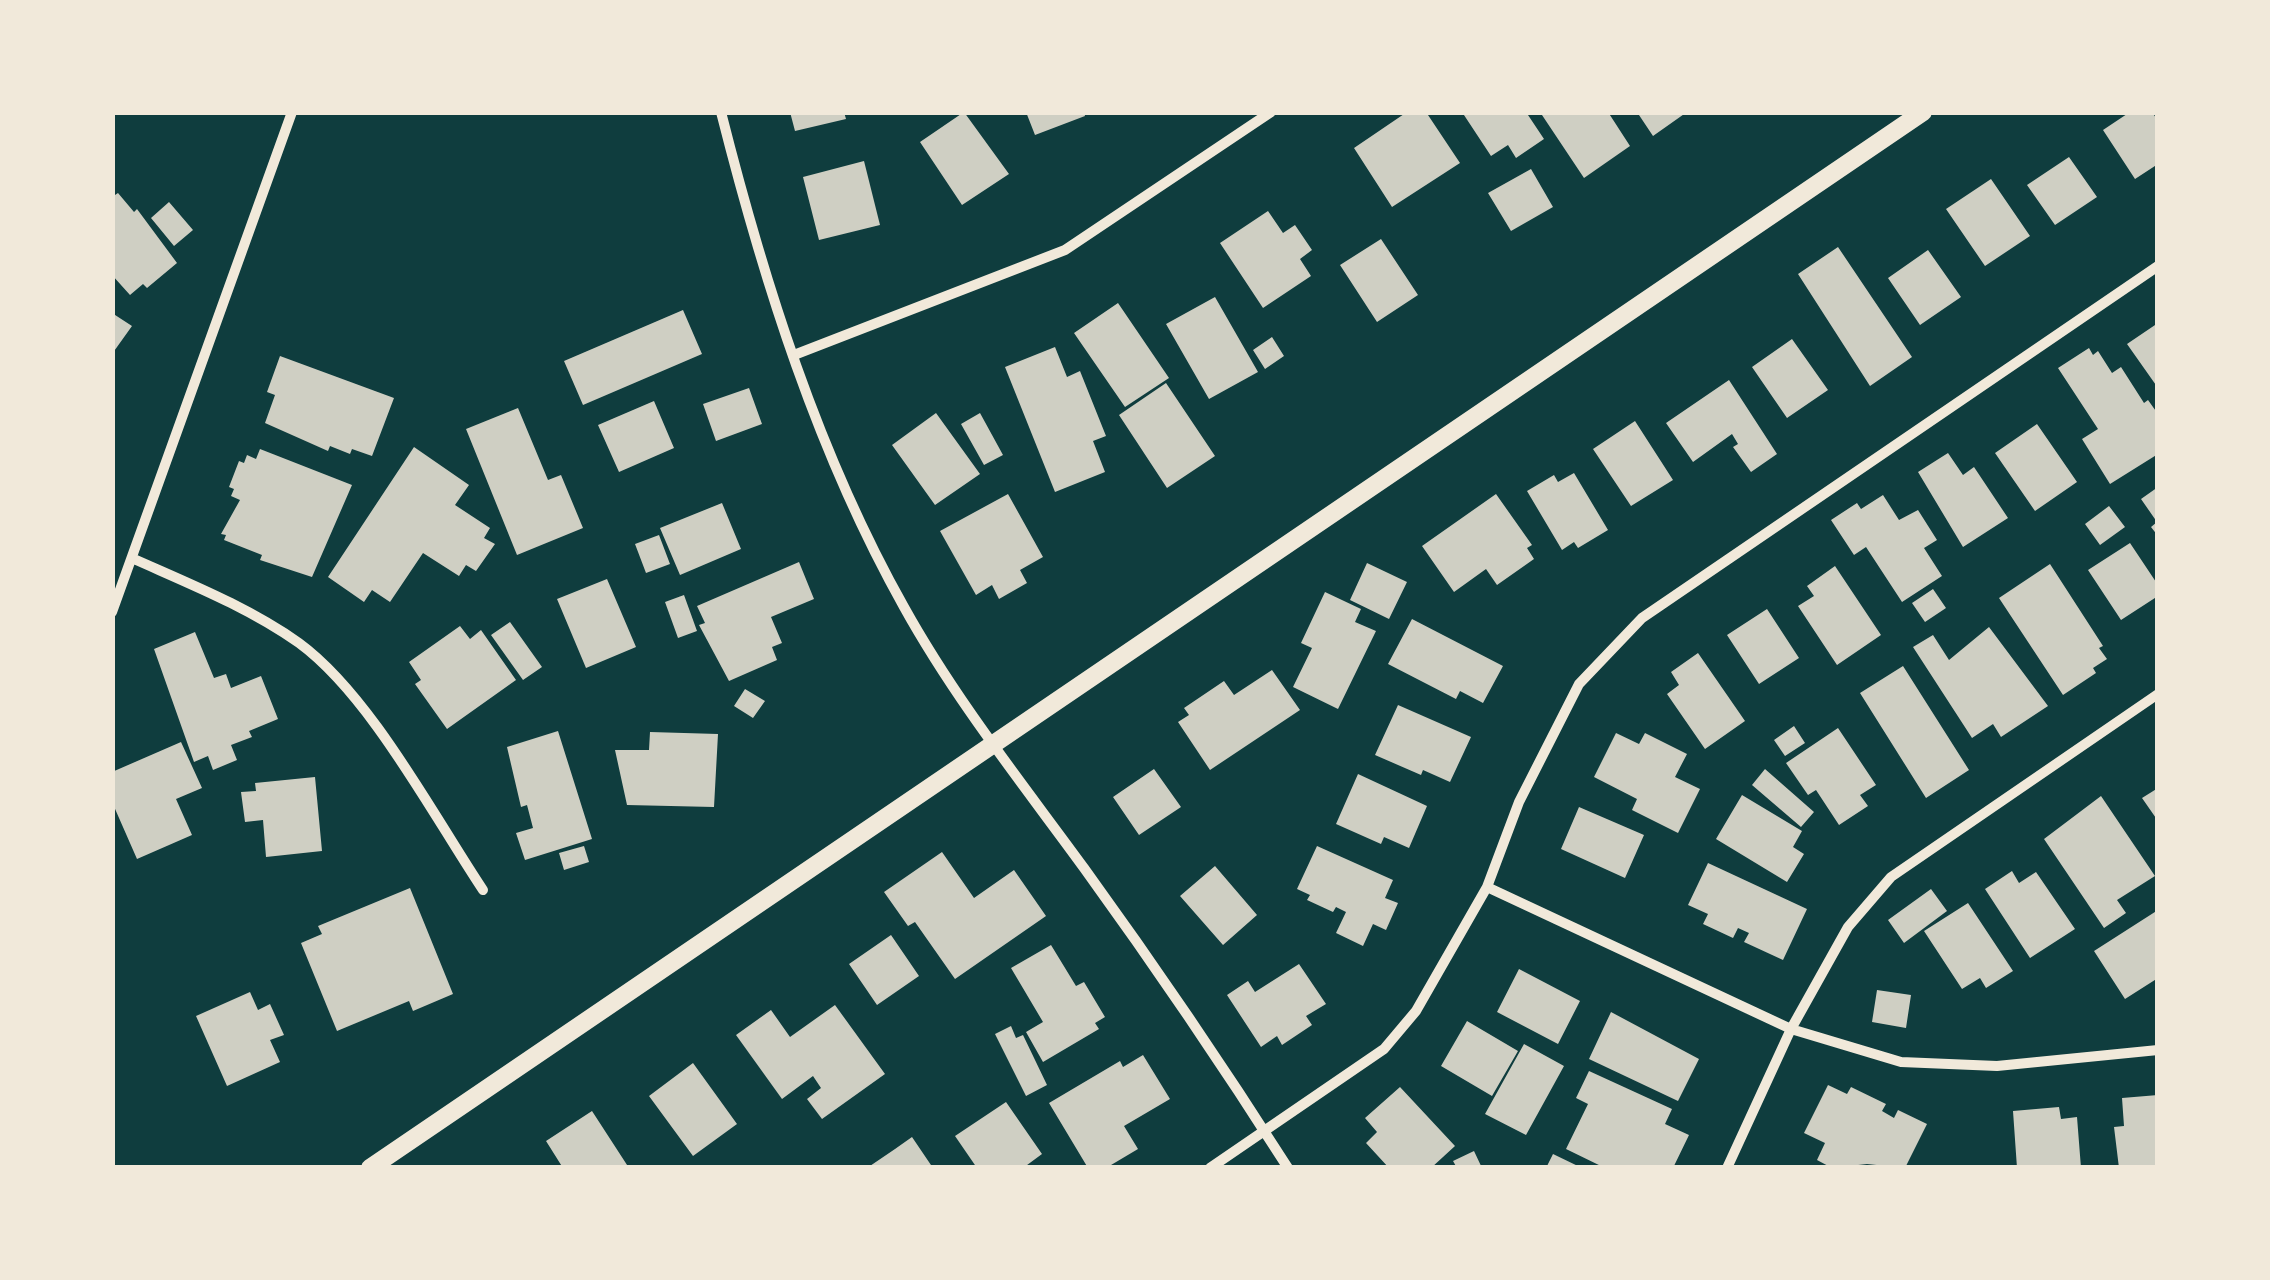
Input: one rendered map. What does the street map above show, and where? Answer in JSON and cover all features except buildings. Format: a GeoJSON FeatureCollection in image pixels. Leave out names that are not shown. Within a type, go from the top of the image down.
{"type":"FeatureCollection","features":[{"type":"Feature","properties":{"kind":"street"},"geometry":{"type":"LineString","coordinates":[[112,612],[292,112]]}},
{"type":"Feature","properties":{"kind":"street"},"geometry":{"type":"LineString","coordinates":[[722,112],[748,218],[794,355],[840,480],[904,609],[994,743],[1153,962],[1288,1168]]}},
{"type":"Feature","properties":{"kind":"street"},"geometry":{"type":"LineString","coordinates":[[794,355],[1065,250],[1271,112]]}},
{"type":"Feature","properties":{"kind":"street"},"geometry":{"type":"LineString","coordinates":[[370,1168],[1923,112]]}},
{"type":"Feature","properties":{"kind":"street"},"geometry":{"type":"LineString","coordinates":[[1210,1168],[1384,1049],[1416,1011],[1488,887],[1519,802],[1579,684],[1642,618],[2158,266]]}},
{"type":"Feature","properties":{"kind":"street"},"geometry":{"type":"LineString","coordinates":[[134,559],[248,611],[302,645],[377,729],[483,890]]}},
{"type":"Feature","properties":{"kind":"street"},"geometry":{"type":"LineString","coordinates":[[1727,1168],[1791,1029],[1848,927],[1891,877],[2158,694]]}},
{"type":"Feature","properties":{"kind":"street"},"geometry":{"type":"LineString","coordinates":[[1488,887],[1791,1029],[1901,1062],[1997,1066],[2158,1050]]}}]}
